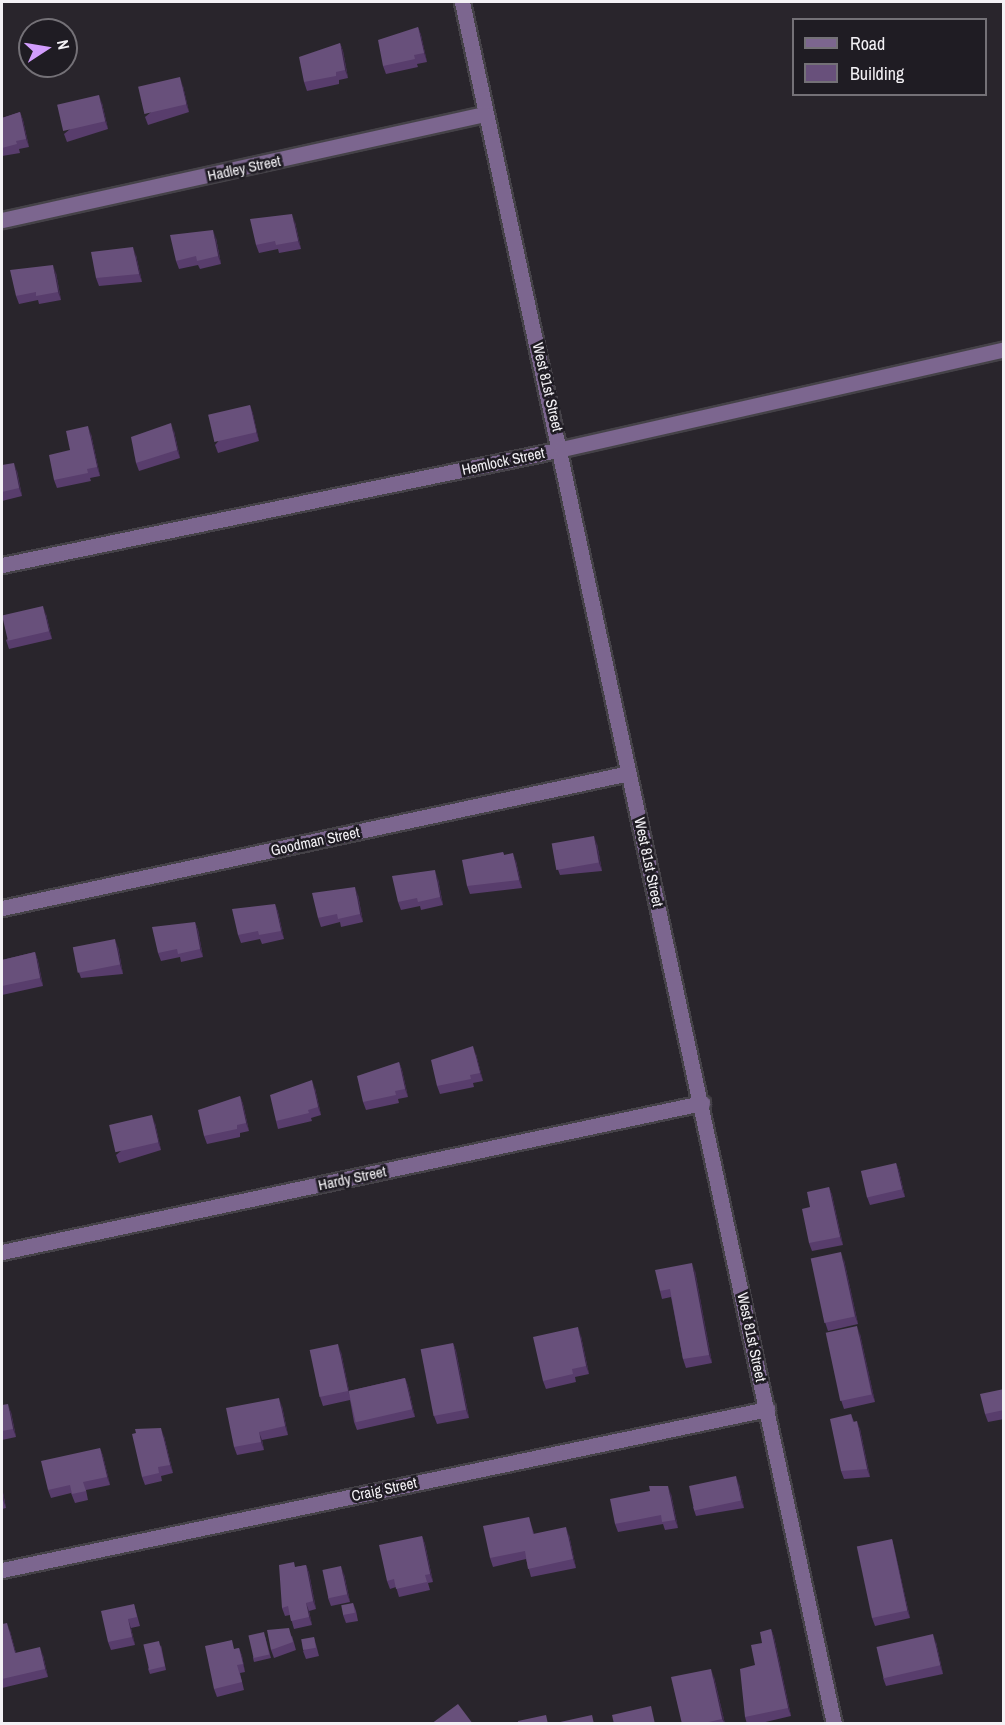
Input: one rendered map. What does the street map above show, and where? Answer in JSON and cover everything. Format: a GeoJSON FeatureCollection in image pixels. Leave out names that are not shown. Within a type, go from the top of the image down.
{"type":"FeatureCollection","features":[{"type":"Feature","properties":{"kind":"street","name":"West 81st Street"},"geometry":{"type":"LineString","coordinates":[[462,2],[485,114],[562,449],[629,773],[702,1103],[834,1724]]}},
{"type":"Feature","properties":{"kind":"street","name":"Hadley Street"},"geometry":{"type":"LineString","coordinates":[[2,220],[485,114]]}},
{"type":"Feature","properties":{"kind":"street","name":"Hemlock Street"},"geometry":{"type":"LineString","coordinates":[[2,565],[562,449],[1004,349]]}},
{"type":"Feature","properties":{"kind":"street","name":"Goodman Street"},"geometry":{"type":"LineString","coordinates":[[2,908],[629,773]]}},
{"type":"Feature","properties":{"kind":"street","name":"Hardy Street"},"geometry":{"type":"LineString","coordinates":[[2,1252],[702,1103]]}},
{"type":"Feature","properties":{"kind":"street","name":"Craig Street"},"geometry":{"type":"LineString","coordinates":[[2,1570],[767,1409]]}},
{"type":"Feature","properties":{"kind":"building"},"geometry":{"type":"Polygon","coordinates":[[[418,27],[424,53],[414,55],[415,59],[383,66],[378,40],[418,27]]]}},
{"type":"Feature","properties":{"kind":"building"},"geometry":{"type":"Polygon","coordinates":[[[340,43],[345,70],[336,72],[336,76],[304,82],[299,57],[340,43]]]}},
{"type":"Feature","properties":{"kind":"building"},"geometry":{"type":"Polygon","coordinates":[[[180,77],[186,104],[144,114],[138,87],[180,77]]]}},
{"type":"Feature","properties":{"kind":"building"},"geometry":{"type":"Polygon","coordinates":[[[99,95],[105,121],[63,131],[57,105],[99,95]]]}},
{"type":"Feature","properties":{"kind":"building"},"geometry":{"type":"Polygon","coordinates":[[[20,112],[26,139],[2,148],[2,118],[20,112]]]}},
{"type":"Feature","properties":{"kind":"building"},"geometry":{"type":"Polygon","coordinates":[[[292,214],[298,241],[276,245],[275,241],[256,245],[250,219],[292,214]]]}},
{"type":"Feature","properties":{"kind":"building"},"geometry":{"type":"Polygon","coordinates":[[[213,230],[218,256],[197,261],[196,256],[176,261],[170,235],[213,230]]]}},
{"type":"Feature","properties":{"kind":"building"},"geometry":{"type":"Polygon","coordinates":[[[133,247],[139,274],[96,278],[91,252],[133,247]]]}},
{"type":"Feature","properties":{"kind":"building"},"geometry":{"type":"Polygon","coordinates":[[[53,265],[58,292],[36,296],[36,292],[16,296],[10,270],[53,265]]]}},
{"type":"Feature","properties":{"kind":"building"},"geometry":{"type":"Polygon","coordinates":[[[250,405],[256,432],[214,442],[208,415],[250,405]]]}},
{"type":"Feature","properties":{"kind":"building"},"geometry":{"type":"Polygon","coordinates":[[[171,423],[177,450],[136,463],[131,437],[171,423]]]}},
{"type":"Feature","properties":{"kind":"building"},"geometry":{"type":"Polygon","coordinates":[[[88,426],[97,467],[87,469],[88,473],[54,480],[49,455],[70,450],[66,431],[88,426]]]}},
{"type":"Feature","properties":{"kind":"building"},"geometry":{"type":"Polygon","coordinates":[[[14,463],[19,488],[2,492],[2,465],[14,463]]]}},
{"type":"Feature","properties":{"kind":"building"},"geometry":{"type":"Polygon","coordinates":[[[43,606],[49,631],[8,641],[2,615],[43,606]]]}},
{"type":"Feature","properties":{"kind":"building"},"geometry":{"type":"Polygon","coordinates":[[[594,836],[599,863],[556,870],[552,843],[594,836]]]}},
{"type":"Feature","properties":{"kind":"building"},"geometry":{"type":"Polygon","coordinates":[[[503,852],[504,855],[513,853],[519,880],[467,886],[462,860],[503,852]]]}},
{"type":"Feature","properties":{"kind":"building"},"geometry":{"type":"Polygon","coordinates":[[[435,870],[440,897],[418,902],[417,898],[398,902],[392,876],[435,870]]]}},
{"type":"Feature","properties":{"kind":"building"},"geometry":{"type":"Polygon","coordinates":[[[355,887],[360,914],[338,919],[337,914],[318,918],[312,893],[355,887]]]}},
{"type":"Feature","properties":{"kind":"building"},"geometry":{"type":"Polygon","coordinates":[[[275,904],[281,931],[259,935],[258,931],[238,935],[232,909],[275,904]]]}},
{"type":"Feature","properties":{"kind":"building"},"geometry":{"type":"Polygon","coordinates":[[[195,922],[200,949],[178,954],[177,949],[158,953],[152,927],[195,922]]]}},
{"type":"Feature","properties":{"kind":"building"},"geometry":{"type":"Polygon","coordinates":[[[115,939],[120,965],[78,973],[73,947],[115,939]]]}},
{"type":"Feature","properties":{"kind":"building"},"geometry":{"type":"Polygon","coordinates":[[[35,952],[40,978],[2,986],[2,960],[35,952]]]}},
{"type":"Feature","properties":{"kind":"building"},"geometry":{"type":"Polygon","coordinates":[[[473,1046],[480,1073],[470,1075],[471,1079],[437,1086],[431,1060],[473,1046]]]}},
{"type":"Feature","properties":{"kind":"building"},"geometry":{"type":"Polygon","coordinates":[[[399,1062],[405,1089],[395,1091],[396,1095],[363,1102],[357,1076],[399,1062]]]}},
{"type":"Feature","properties":{"kind":"building"},"geometry":{"type":"Polygon","coordinates":[[[312,1080],[318,1107],[308,1110],[309,1113],[276,1121],[270,1095],[312,1080]]]}},
{"type":"Feature","properties":{"kind":"building"},"geometry":{"type":"Polygon","coordinates":[[[240,1096],[246,1123],[237,1125],[237,1129],[204,1136],[198,1110],[240,1096]]]}},
{"type":"Feature","properties":{"kind":"building"},"geometry":{"type":"Polygon","coordinates":[[[152,1115],[158,1142],[115,1152],[109,1125],[152,1115]]]}},
{"type":"Feature","properties":{"kind":"building"},"geometry":{"type":"Polygon","coordinates":[[[896,1163],[902,1189],[867,1197],[861,1171],[896,1163]]]}},
{"type":"Feature","properties":{"kind":"building"},"geometry":{"type":"Polygon","coordinates":[[[829,1187],[840,1237],[809,1243],[802,1209],[810,1207],[807,1192],[829,1187]]]}},
{"type":"Feature","properties":{"kind":"building"},"geometry":{"type":"Polygon","coordinates":[[[841,1252],[855,1317],[824,1323],[811,1258],[841,1252]]]}},
{"type":"Feature","properties":{"kind":"building"},"geometry":{"type":"Polygon","coordinates":[[[692,1263],[709,1355],[683,1359],[670,1289],[660,1291],[655,1270],[692,1263]]]}},
{"type":"Feature","properties":{"kind":"building"},"geometry":{"type":"Polygon","coordinates":[[[857,1326],[872,1394],[840,1401],[826,1333],[857,1326]]]}},
{"type":"Feature","properties":{"kind":"building"},"geometry":{"type":"Polygon","coordinates":[[[578,1327],[586,1366],[572,1369],[573,1374],[543,1381],[533,1337],[578,1327]]]}},
{"type":"Feature","properties":{"kind":"building"},"geometry":{"type":"Polygon","coordinates":[[[453,1343],[466,1410],[434,1416],[421,1349],[453,1343]]]}},
{"type":"Feature","properties":{"kind":"building"},"geometry":{"type":"Polygon","coordinates":[[[338,1344],[348,1391],[320,1397],[310,1350],[338,1344]]]}},
{"type":"Feature","properties":{"kind":"building"},"geometry":{"type":"Polygon","coordinates":[[[405,1378],[412,1409],[356,1422],[348,1391],[405,1378]]]}},
{"type":"Feature","properties":{"kind":"building"},"geometry":{"type":"Polygon","coordinates":[[[1004,1389],[1004,1410],[985,1414],[980,1394],[1004,1389]]]}},
{"type":"Feature","properties":{"kind":"building"},"geometry":{"type":"Polygon","coordinates":[[[279,1398],[285,1426],[259,1432],[261,1442],[234,1447],[226,1408],[279,1398]]]}},
{"type":"Feature","properties":{"kind":"building"},"geometry":{"type":"Polygon","coordinates":[[[8,1404],[13,1429],[2,1431],[2,1405],[8,1404]]]}},
{"type":"Feature","properties":{"kind":"building"},"geometry":{"type":"Polygon","coordinates":[[[851,1414],[853,1422],[857,1421],[867,1469],[841,1471],[830,1419],[851,1414]]]}},
{"type":"Feature","properties":{"kind":"building"},"geometry":{"type":"Polygon","coordinates":[[[161,1428],[170,1465],[158,1467],[159,1473],[142,1477],[132,1434],[136,1433],[135,1429],[161,1428]]]}},
{"type":"Feature","properties":{"kind":"building"},"geometry":{"type":"Polygon","coordinates":[[[100,1448],[107,1477],[83,1482],[86,1491],[72,1494],[70,1485],[48,1490],[41,1461],[100,1448]]]}},
{"type":"Feature","properties":{"kind":"building"},"geometry":{"type":"Polygon","coordinates":[[[736,1476],[741,1500],[694,1510],[689,1486],[736,1476]]]}},
{"type":"Feature","properties":{"kind":"building"},"geometry":{"type":"Polygon","coordinates":[[[649,1486],[668,1486],[675,1520],[662,1522],[661,1515],[615,1524],[610,1499],[650,1491],[649,1486]]]}},
{"type":"Feature","properties":{"kind":"building"},"geometry":{"type":"Polygon","coordinates":[[[529,1517],[533,1534],[566,1527],[573,1559],[528,1569],[525,1551],[490,1558],[483,1526],[529,1517]]]}},
{"type":"Feature","properties":{"kind":"building"},"geometry":{"type":"Polygon","coordinates":[[[422,1536],[430,1574],[425,1575],[427,1582],[396,1589],[394,1579],[387,1581],[379,1545],[422,1536]]]}},
{"type":"Feature","properties":{"kind":"building"},"geometry":{"type":"Polygon","coordinates":[[[892,1539],[907,1610],[872,1618],[857,1546],[892,1539]]]}},
{"type":"Feature","properties":{"kind":"building"},"geometry":{"type":"Polygon","coordinates":[[[294,1562],[295,1567],[306,1565],[313,1601],[306,1603],[309,1617],[291,1621],[288,1606],[282,1608],[279,1565],[294,1562]]]}},
{"type":"Feature","properties":{"kind":"building"},"geometry":{"type":"Polygon","coordinates":[[[341,1566],[347,1594],[328,1598],[322,1570],[341,1566]]]}},
{"type":"Feature","properties":{"kind":"building"},"geometry":{"type":"Polygon","coordinates":[[[353,1603],[355,1613],[343,1615],[341,1605],[353,1603]]]}},
{"type":"Feature","properties":{"kind":"building"},"geometry":{"type":"Polygon","coordinates":[[[134,1604],[137,1617],[128,1619],[132,1637],[108,1642],[101,1611],[134,1604]]]}},
{"type":"Feature","properties":{"kind":"building"},"geometry":{"type":"Polygon","coordinates":[[[7,1623],[15,1653],[40,1647],[45,1669],[2,1679],[2,1624],[7,1623]]]}},
{"type":"Feature","properties":{"kind":"building"},"geometry":{"type":"Polygon","coordinates":[[[289,1628],[293,1642],[271,1650],[267,1630],[289,1628]]]}},
{"type":"Feature","properties":{"kind":"building"},"geometry":{"type":"Polygon","coordinates":[[[771,1629],[788,1708],[745,1717],[740,1669],[755,1665],[751,1645],[762,1643],[760,1632],[771,1629]]]}},
{"type":"Feature","properties":{"kind":"building"},"geometry":{"type":"Polygon","coordinates":[[[264,1632],[269,1654],[254,1658],[248,1636],[264,1632]]]}},
{"type":"Feature","properties":{"kind":"building"},"geometry":{"type":"Polygon","coordinates":[[[933,1634],[940,1665],[884,1678],[876,1647],[933,1634]]]}},
{"type":"Feature","properties":{"kind":"building"},"geometry":{"type":"Polygon","coordinates":[[[314,1637],[316,1648],[303,1650],[301,1639],[314,1637]]]}},
{"type":"Feature","properties":{"kind":"building"},"geometry":{"type":"Polygon","coordinates":[[[232,1640],[234,1649],[239,1648],[243,1664],[237,1665],[242,1682],[214,1689],[205,1646],[232,1640]]]}},
{"type":"Feature","properties":{"kind":"building"},"geometry":{"type":"Polygon","coordinates":[[[159,1641],[165,1666],[149,1670],[143,1645],[159,1641]]]}},
{"type":"Feature","properties":{"kind":"building"},"geometry":{"type":"Polygon","coordinates":[[[711,1669],[722,1719],[700,1724],[682,1724],[671,1677],[711,1669]]]}},
{"type":"Feature","properties":{"kind":"building"},"geometry":{"type":"Polygon","coordinates":[[[458,1704],[473,1724],[431,1724],[458,1704]]]}},
{"type":"Feature","properties":{"kind":"building"},"geometry":{"type":"Polygon","coordinates":[[[651,1706],[655,1724],[614,1724],[612,1715],[651,1706]]]}},
{"type":"Feature","properties":{"kind":"building"},"geometry":{"type":"Polygon","coordinates":[[[546,1715],[548,1724],[518,1724],[518,1721],[546,1715]]]}},
{"type":"Feature","properties":{"kind":"building"},"geometry":{"type":"Polygon","coordinates":[[[592,1715],[594,1724],[551,1724],[592,1715]]]}}]}
